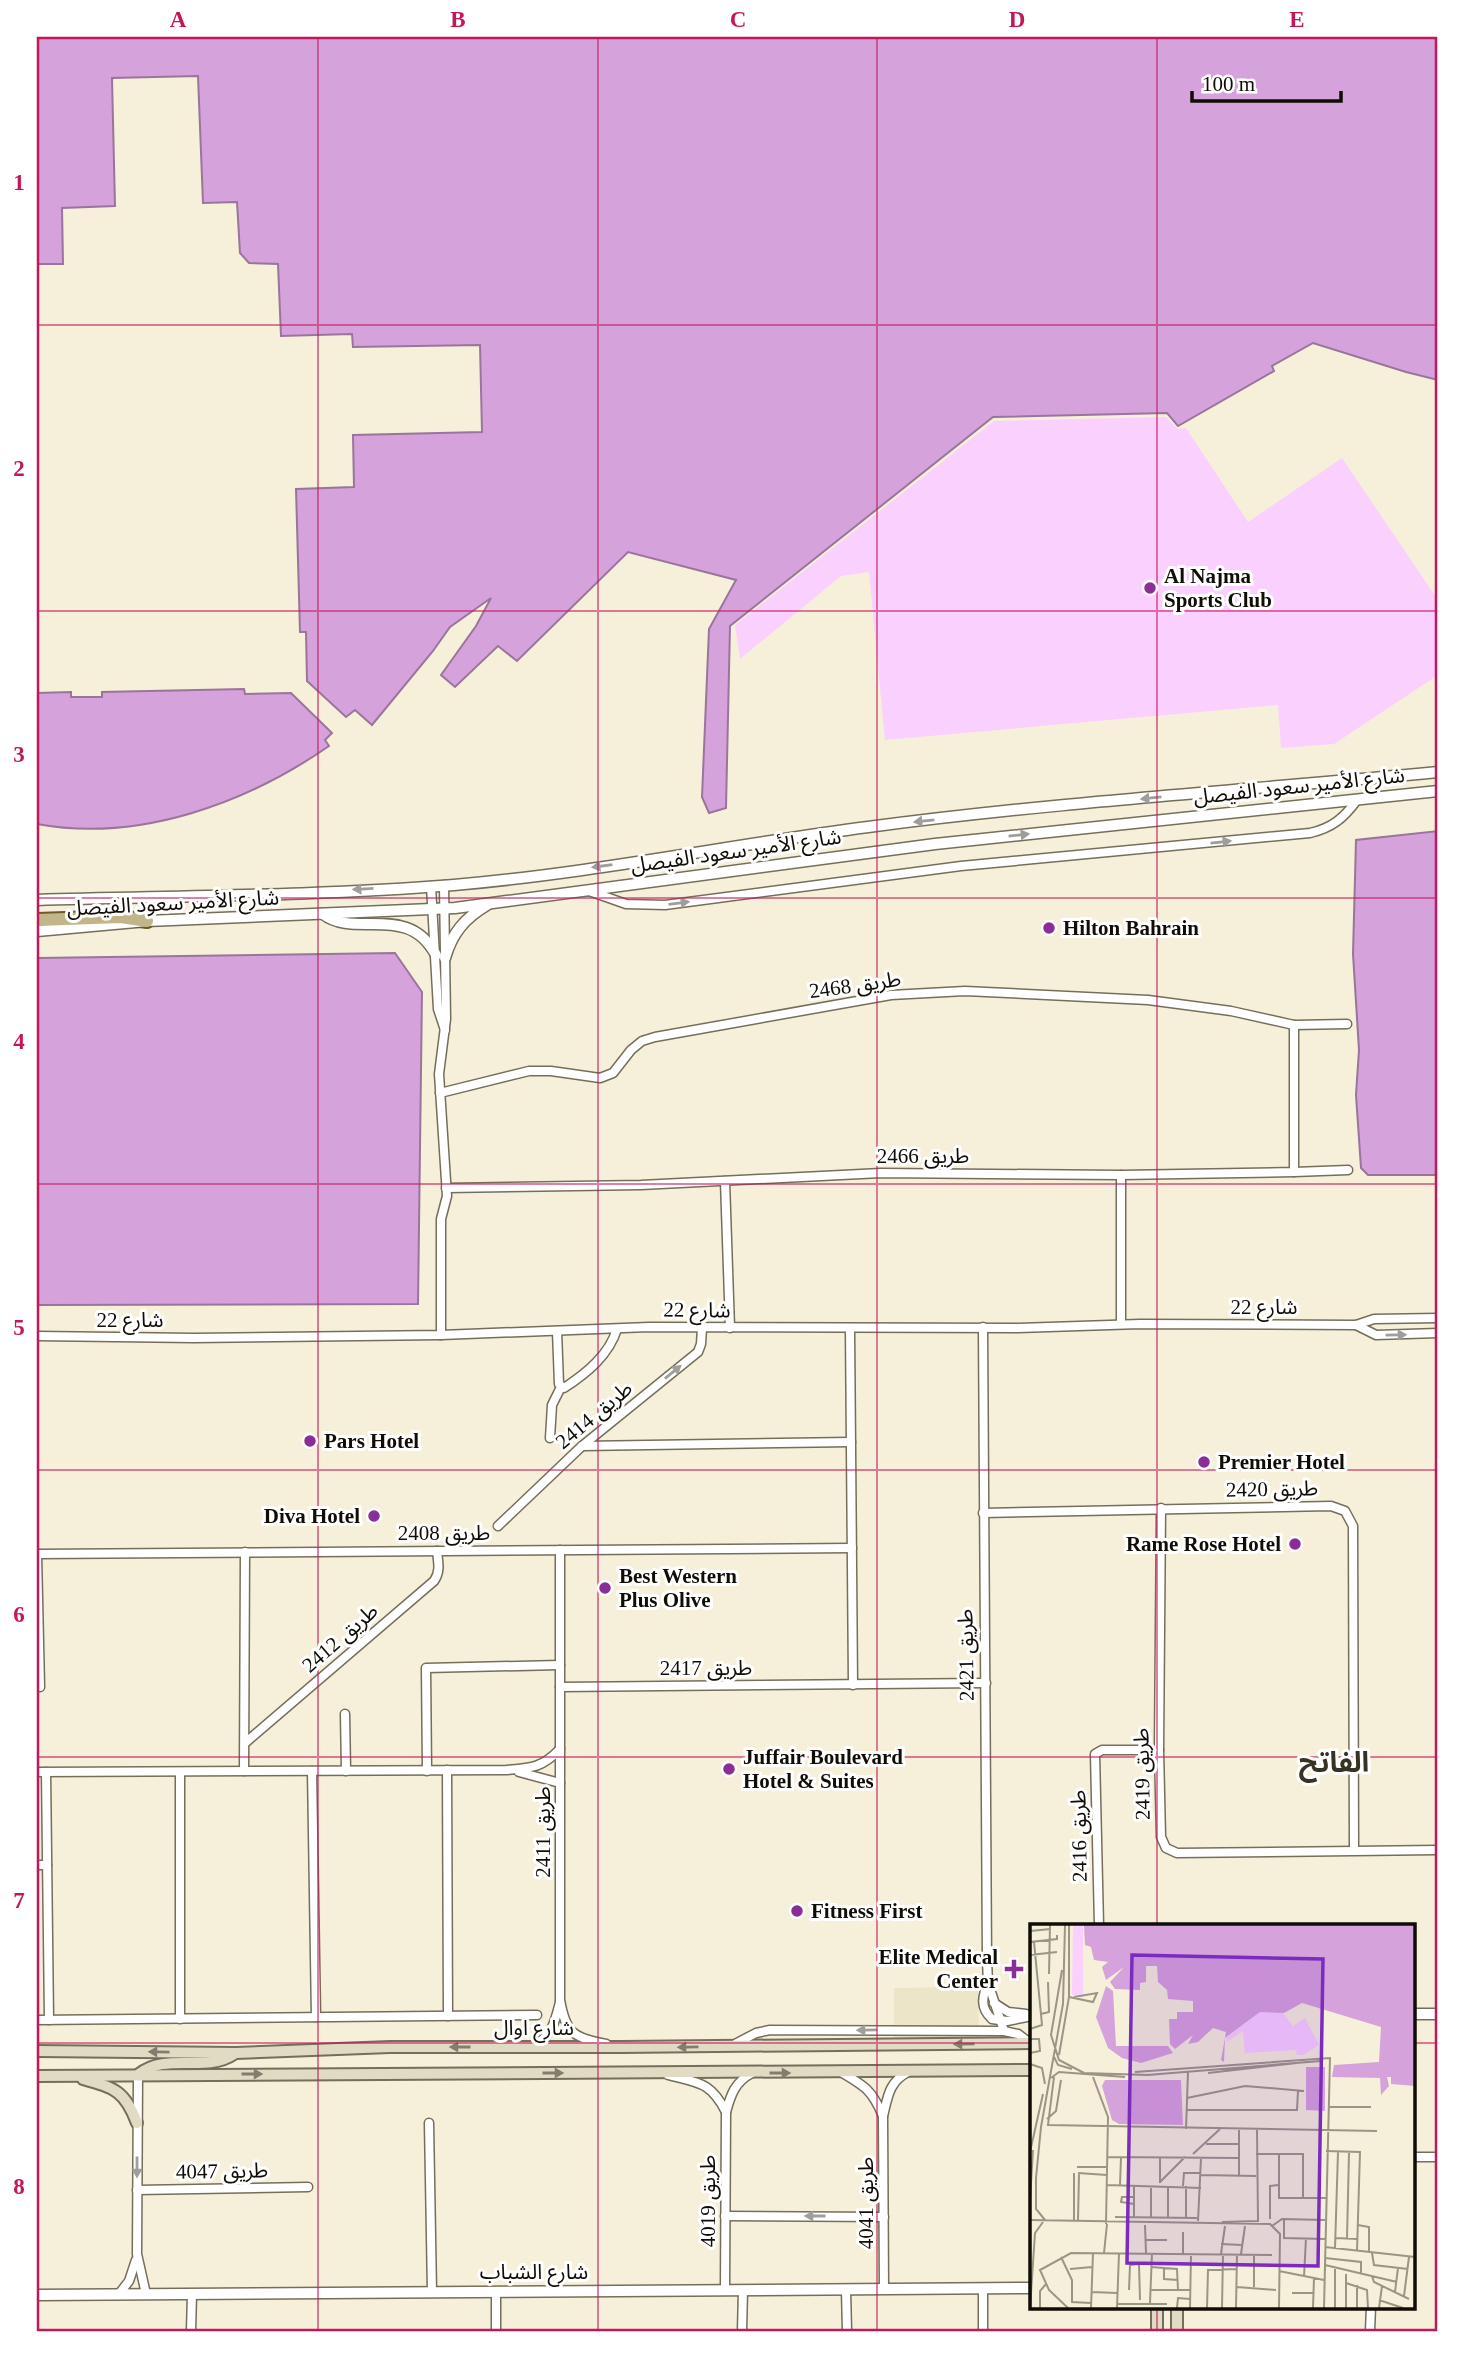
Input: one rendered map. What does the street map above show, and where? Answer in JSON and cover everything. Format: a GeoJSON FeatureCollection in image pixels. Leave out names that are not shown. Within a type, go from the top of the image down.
{"type":"FeatureCollection","features":[{"type":"Feature","properties":{"kind":"main road"},"geometry":{"type":"LineString","coordinates":[[37,920],[121,917],[147,921]]}},
{"type":"Feature","properties":{"kind":"main road","name":"شارع اوال"},"geometry":{"type":"LineString","coordinates":[[37,2051],[236,2053],[390,2047],[1030,2043]]}},
{"type":"Feature","properties":{"kind":"main road"},"geometry":{"type":"LineString","coordinates":[[138,2075],[153,2066],[222,2060],[236,2053]]}},
{"type":"Feature","properties":{"kind":"main road"},"geometry":{"type":"LineString","coordinates":[[37,2076],[1030,2070]]}},
{"type":"Feature","properties":{"kind":"main road"},"geometry":{"type":"LineString","coordinates":[[70,2076],[107,2085],[118,2091],[126,2098],[137,2123]]}},
{"type":"Feature","properties":{"kind":"main road"},"geometry":{"type":"LineString","coordinates":[[1147,2308],[1157,2328]]}},
{"type":"Feature","properties":{"kind":"main road"},"geometry":{"type":"LineString","coordinates":[[1157,2308],[1157,2328]]}},
{"type":"Feature","properties":{"kind":"main road"},"geometry":{"type":"LineString","coordinates":[[1177,2308],[1177,2331]]}},
{"type":"Feature","properties":{"kind":"street","name":"شارع الأمير سعود الفيصل"},"geometry":{"type":"LineString","coordinates":[[37,900],[444,885],[558,873],[894,824],[1438,772]]}},
{"type":"Feature","properties":{"kind":"street","name":"شارع الأمير سعود الفيصل"},"geometry":{"type":"LineString","coordinates":[[37,930],[147,921],[433,909],[489,904],[935,844],[1438,791]]}},
{"type":"Feature","properties":{"kind":"street"},"geometry":{"type":"LineString","coordinates":[[589,891],[626,904],[664,905],[961,866],[1310,833],[1330,828],[1339,822],[1357,800]]}},
{"type":"Feature","properties":{"kind":"street"},"geometry":{"type":"LineString","coordinates":[[441,956],[444,885]]}},
{"type":"Feature","properties":{"kind":"street"},"geometry":{"type":"LineString","coordinates":[[431,886],[441,956],[445,1030],[439,1074],[446,1188],[441,1228],[441,1335]]}},
{"type":"Feature","properties":{"kind":"street"},"geometry":{"type":"LineString","coordinates":[[441,956],[460,926],[489,904]]}},
{"type":"Feature","properties":{"kind":"street"},"geometry":{"type":"LineString","coordinates":[[323,914],[331,920],[341,922],[386,924],[409,929],[422,937],[441,956]]}},
{"type":"Feature","properties":{"kind":"street","name":"طريق 2468"},"geometry":{"type":"LineString","coordinates":[[440,1093],[529,1071],[551,1071],[600,1078],[613,1073],[631,1050],[642,1041],[655,1037],[891,995],[990,991],[1149,1000],[1294,1024],[1347,1024]]}},
{"type":"Feature","properties":{"kind":"street"},"geometry":{"type":"LineString","coordinates":[[1294,1024],[1294,1172]]}},
{"type":"Feature","properties":{"kind":"street","name":"طريق 2466"},"geometry":{"type":"LineString","coordinates":[[446,1188],[641,1185],[881,1173],[1121,1175],[1348,1171]]}},
{"type":"Feature","properties":{"kind":"street"},"geometry":{"type":"LineString","coordinates":[[1121,1175],[1121,1324]]}},
{"type":"Feature","properties":{"kind":"street"},"geometry":{"type":"LineString","coordinates":[[725,1181],[730,1328]]}},
{"type":"Feature","properties":{"kind":"street","name":"شارع 22"},"geometry":{"type":"LineString","coordinates":[[37,1336],[194,1338],[441,1335],[618,1328],[1356,1325],[1374,1319],[1438,1318]]}},
{"type":"Feature","properties":{"kind":"street","name":"شارع 22"},"geometry":{"type":"LineString","coordinates":[[1356,1325],[1376,1335],[1438,1333]]}},
{"type":"Feature","properties":{"kind":"street","name":"طريق 2421"},"geometry":{"type":"LineString","coordinates":[[983,1327],[988,1983],[1004,2031]]}},
{"type":"Feature","properties":{"kind":"street"},"geometry":{"type":"LineString","coordinates":[[561,1387],[566,1387],[605,1353],[618,1328]]}},
{"type":"Feature","properties":{"kind":"street","name":"طريق 2414"},"geometry":{"type":"LineString","coordinates":[[498,1526],[582,1446],[698,1352],[702,1328]]}},
{"type":"Feature","properties":{"kind":"street"},"geometry":{"type":"LineString","coordinates":[[850,1329],[853,1685]]}},
{"type":"Feature","properties":{"kind":"street"},"geometry":{"type":"LineString","coordinates":[[550,1438],[552,1405],[561,1387],[557,1331]]}},
{"type":"Feature","properties":{"kind":"street"},"geometry":{"type":"LineString","coordinates":[[582,1446],[851,1442]]}},
{"type":"Feature","properties":{"kind":"street","name":"طريق 2420"},"geometry":{"type":"LineString","coordinates":[[983,1513],[1331,1506],[1345,1511],[1353,1525],[1354,1850]]}},
{"type":"Feature","properties":{"kind":"street","name":"طريق 2419"},"geometry":{"type":"LineString","coordinates":[[1161,1508],[1159,1750],[1161,1837],[1166,1848],[1177,1853],[1438,1850]]}},
{"type":"Feature","properties":{"kind":"street","name":"طريق 2408"},"geometry":{"type":"LineString","coordinates":[[37,1554],[852,1548]]}},
{"type":"Feature","properties":{"kind":"street","name":"طريق 2412"},"geometry":{"type":"LineString","coordinates":[[244,1743],[434,1581],[439,1569],[437,1550]]}},
{"type":"Feature","properties":{"kind":"street","name":"طريق 2411"},"geometry":{"type":"LineString","coordinates":[[560,1550],[560,2000],[564,2021],[574,2034],[621,2047]]}},
{"type":"Feature","properties":{"kind":"street"},"geometry":{"type":"LineString","coordinates":[[244,1771],[245,1552]]}},
{"type":"Feature","properties":{"kind":"street"},"geometry":{"type":"LineString","coordinates":[[37,1554],[40,1688]]}},
{"type":"Feature","properties":{"kind":"street"},"geometry":{"type":"LineString","coordinates":[[427,1771],[426,1668],[560,1665]]}},
{"type":"Feature","properties":{"kind":"street","name":"طريق 2417"},"geometry":{"type":"LineString","coordinates":[[560,1687],[986,1683]]}},
{"type":"Feature","properties":{"kind":"street"},"geometry":{"type":"LineString","coordinates":[[345,1714],[346,1771]]}},
{"type":"Feature","properties":{"kind":"street"},"geometry":{"type":"LineString","coordinates":[[49,2020],[47,1865],[42,1772],[506,1770],[545,1763],[560,1749]]}},
{"type":"Feature","properties":{"kind":"street","name":"طريق 2416"},"geometry":{"type":"LineString","coordinates":[[1099,1924],[1094,1756],[1102,1750],[1159,1750]]}},
{"type":"Feature","properties":{"kind":"street"},"geometry":{"type":"LineString","coordinates":[[447,1770],[448,2016]]}},
{"type":"Feature","properties":{"kind":"street"},"geometry":{"type":"LineString","coordinates":[[506,1770],[537,1775],[560,1783]]}},
{"type":"Feature","properties":{"kind":"street"},"geometry":{"type":"LineString","coordinates":[[312,1771],[316,2017]]}},
{"type":"Feature","properties":{"kind":"street"},"geometry":{"type":"LineString","coordinates":[[180,1773],[180,2019]]}},
{"type":"Feature","properties":{"kind":"street"},"geometry":{"type":"LineString","coordinates":[[37,1865],[47,1865]]}},
{"type":"Feature","properties":{"kind":"street"},"geometry":{"type":"LineString","coordinates":[[37,1913],[48,1913]]}},
{"type":"Feature","properties":{"kind":"street","name":"طريق 2421"},"geometry":{"type":"LineString","coordinates":[[988,1983],[983,1995],[983,2006],[992,2019],[1001,2021]]}},
{"type":"Feature","properties":{"kind":"street","name":"طريق 2411"},"geometry":{"type":"LineString","coordinates":[[532,2047],[552,2030],[560,2000]]}},
{"type":"Feature","properties":{"kind":"street"},"geometry":{"type":"LineString","coordinates":[[994,2003],[1008,2012],[1030,2015]]}},
{"type":"Feature","properties":{"kind":"street"},"geometry":{"type":"LineString","coordinates":[[1416,2014],[1438,2014]]}},
{"type":"Feature","properties":{"kind":"street"},"geometry":{"type":"LineString","coordinates":[[37,2020],[537,2015]]}},
{"type":"Feature","properties":{"kind":"street"},"geometry":{"type":"LineString","coordinates":[[1001,2021],[1030,2015]]}},
{"type":"Feature","properties":{"kind":"street"},"geometry":{"type":"LineString","coordinates":[[732,2046],[756,2033],[770,2030],[1004,2031],[1018,2034],[1030,2042]]}},
{"type":"Feature","properties":{"kind":"street","name":"طريق 4041"},"geometry":{"type":"LineString","coordinates":[[841,2072],[867,2087],[883,2116]]}},
{"type":"Feature","properties":{"kind":"street","name":"طريق 4041"},"geometry":{"type":"LineString","coordinates":[[884,2289],[883,2116],[895,2079],[908,2072]]}},
{"type":"Feature","properties":{"kind":"street"},"geometry":{"type":"LineString","coordinates":[[662,2073],[708,2087],[718,2095],[726,2112]]}},
{"type":"Feature","properties":{"kind":"street","name":"طريق 4019"},"geometry":{"type":"LineString","coordinates":[[725,2290],[726,2112],[733,2088],[739,2080],[752,2073]]}},
{"type":"Feature","properties":{"kind":"street"},"geometry":{"type":"LineString","coordinates":[[138,2075],[137,2254],[145,2294]]}},
{"type":"Feature","properties":{"kind":"street"},"geometry":{"type":"LineString","coordinates":[[429,2123],[432,2292]]}},
{"type":"Feature","properties":{"kind":"street"},"geometry":{"type":"LineString","coordinates":[[1416,2157],[1438,2157]]}},
{"type":"Feature","properties":{"kind":"street","name":"طريق 4047"},"geometry":{"type":"LineString","coordinates":[[137,2190],[308,2188]]}},
{"type":"Feature","properties":{"kind":"street"},"geometry":{"type":"LineString","coordinates":[[725,2216],[884,2217]]}},
{"type":"Feature","properties":{"kind":"street"},"geometry":{"type":"LineString","coordinates":[[119,2294],[129,2281],[137,2254]]}},
{"type":"Feature","properties":{"kind":"street","name":"شارع الشباب"},"geometry":{"type":"LineString","coordinates":[[37,2295],[1030,2288]]}},
{"type":"Feature","properties":{"kind":"street"},"geometry":{"type":"LineString","coordinates":[[983,2289],[983,2331]]}},
{"type":"Feature","properties":{"kind":"street"},"geometry":{"type":"LineString","coordinates":[[742,2331],[743,2290]]}},
{"type":"Feature","properties":{"kind":"street"},"geometry":{"type":"LineString","coordinates":[[846,2290],[847,2331]]}},
{"type":"Feature","properties":{"kind":"street"},"geometry":{"type":"LineString","coordinates":[[496,2292],[496,2331]]}},
{"type":"Feature","properties":{"kind":"street"},"geometry":{"type":"LineString","coordinates":[[191,2331],[192,2294]]}},
{"type":"Feature","properties":{"kind":"street"},"geometry":{"type":"LineString","coordinates":[[1370,2331],[1371,2308]]}},
{"type":"Feature","properties":{"kind":"shaded area"},"geometry":{"type":"Polygon","coordinates":[[[37,37],[1438,37],[1438,380],[1313,343],[1272,366],[1274,371],[1178,426],[1167,413],[993,417],[730,626],[726,808],[709,813],[702,797],[709,629],[736,580],[628,552],[517,661],[498,646],[455,687],[441,675],[476,626],[491,598],[450,627],[372,725],[355,710],[346,717],[307,681],[306,632],[300,632],[296,489],[354,487],[353,435],[482,432],[480,345],[353,347],[352,334],[281,336],[278,264],[249,263],[240,253],[237,202],[203,203],[198,76],[112,78],[115,206],[62,208],[63,264],[37,264],[37,37]]]}},
{"type":"Feature","properties":{"kind":"shaded area","name":"Al Najma Sports Club"},"geometry":{"type":"Polygon","coordinates":[[[1166,417],[1178,429],[1186,428],[1248,522],[1342,458],[1438,600],[1438,675],[1334,744],[1281,748],[1278,705],[885,740],[869,572],[841,576],[740,659],[735,625],[994,421],[1166,417]]]}},
{"type":"Feature","properties":{"kind":"shaded area"},"geometry":{"type":"Polygon","coordinates":[[[244,689],[245,694],[291,693],[332,733],[325,740],[329,746],[263,785],[190,814],[153,823],[114,828],[37,824],[37,693],[71,692],[71,697],[102,697],[102,692],[244,689]]]}},
{"type":"Feature","properties":{"kind":"shaded area"},"geometry":{"type":"Polygon","coordinates":[[[1438,831],[1438,1175],[1368,1175],[1361,1168],[1356,1095],[1359,1050],[1353,954],[1356,840],[1438,831]]]}},
{"type":"Feature","properties":{"kind":"shaded area"},"geometry":{"type":"Polygon","coordinates":[[[395,953],[422,992],[418,1304],[37,1305],[37,958],[395,953]]]}},
{"type":"Feature","properties":{"kind":"shaded area"},"geometry":{"type":"Polygon","coordinates":[[[978,1987],[979,2039],[894,2040],[894,1988],[978,1987]]]}},
{"type":"Feature","properties":{"kind":"place","name":"Al Najma Sports Club"},"geometry":{"type":"Point","coordinates":[1150,588]}},
{"type":"Feature","properties":{"kind":"place","name":"Hilton Bahrain"},"geometry":{"type":"Point","coordinates":[1049,928]}},
{"type":"Feature","properties":{"kind":"place","name":"Pars Hotel"},"geometry":{"type":"Point","coordinates":[310,1441]}},
{"type":"Feature","properties":{"kind":"place","name":"Premier Hotel"},"geometry":{"type":"Point","coordinates":[1204,1462]}},
{"type":"Feature","properties":{"kind":"place","name":"Diva Hotel"},"geometry":{"type":"Point","coordinates":[374,1516]}},
{"type":"Feature","properties":{"kind":"place","name":"Rame Rose Hotel"},"geometry":{"type":"Point","coordinates":[1295,1544]}},
{"type":"Feature","properties":{"kind":"place","name":"Best Western Plus Olive"},"geometry":{"type":"Point","coordinates":[605,1588]}},
{"type":"Feature","properties":{"kind":"place","name":"Juffair Boulevard Hotel & Suites"},"geometry":{"type":"Point","coordinates":[729,1769]}},
{"type":"Feature","properties":{"kind":"place","name":"Fitness First"},"geometry":{"type":"Point","coordinates":[797,1911]}},
{"type":"Feature","properties":{"kind":"place","name":"Elite Medical Center"},"geometry":{"type":"Point","coordinates":[1014,1969]}},
{"type":"Feature","properties":{"kind":"district","name":"الفاتح"},"geometry":{"type":"Point","coordinates":[1334,1762]}}]}
